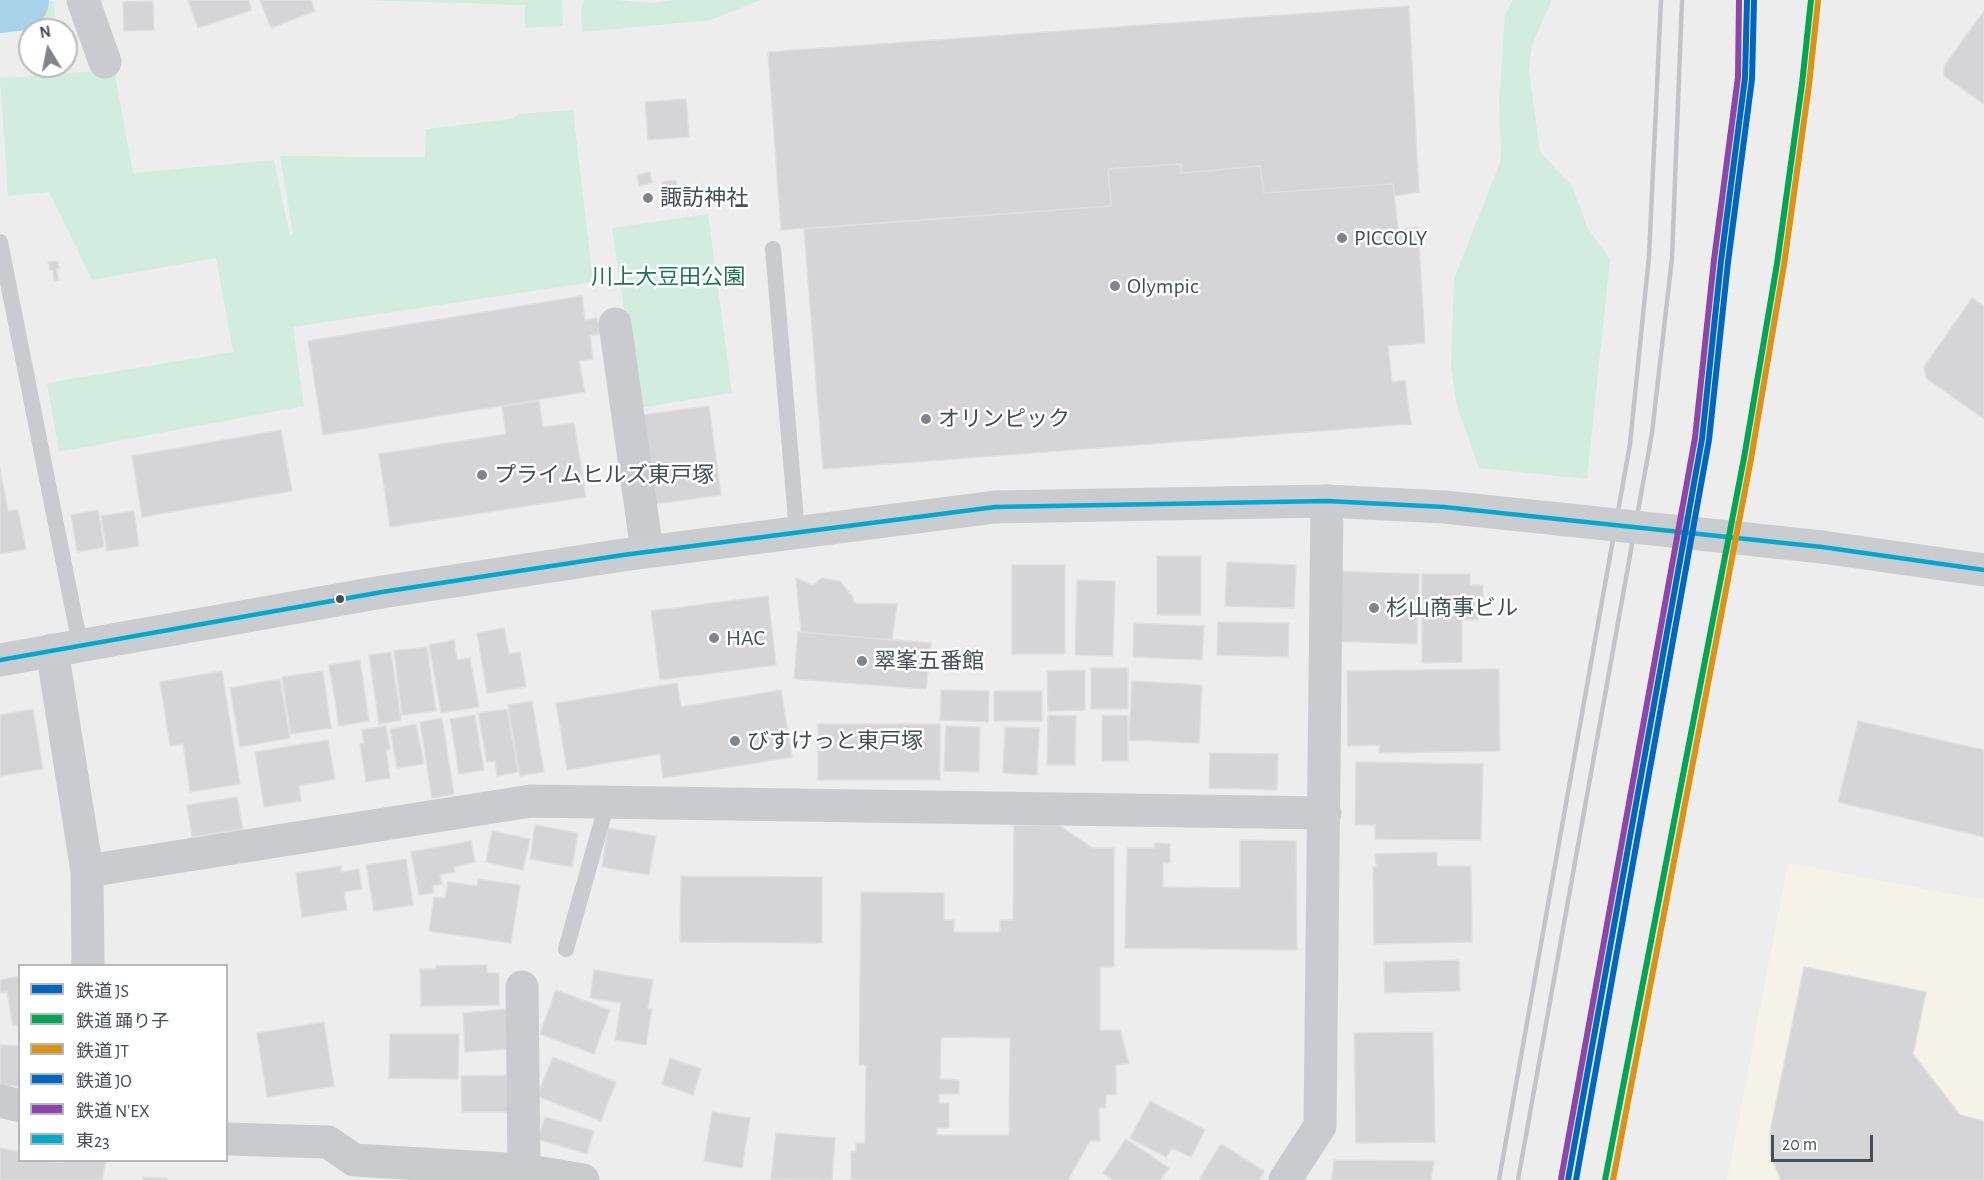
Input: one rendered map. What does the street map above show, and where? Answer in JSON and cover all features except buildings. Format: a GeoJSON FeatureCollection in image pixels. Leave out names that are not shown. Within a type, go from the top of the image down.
{"type":"FeatureCollection","features":[{"type":"Feature","properties":{"kind":"main road"},"geometry":{"type":"LineString","coordinates":[[0,660],[381,592],[647,551],[995,507],[1327,501],[1444,507],[1822,547],[1984,570]]}},
{"type":"Feature","properties":{"kind":"street"},"geometry":{"type":"LineString","coordinates":[[83,0],[105,62]]}},
{"type":"Feature","properties":{"kind":"street"},"geometry":{"type":"LineString","coordinates":[[615,324],[647,551]]}},
{"type":"Feature","properties":{"kind":"street"},"geometry":{"type":"LineString","coordinates":[[1286,1180],[1320,1126],[1327,501]]}},
{"type":"Feature","properties":{"kind":"street"},"geometry":{"type":"LineString","coordinates":[[66,648],[87,871],[88,964]]}},
{"type":"Feature","properties":{"kind":"street"},"geometry":{"type":"LineString","coordinates":[[87,871],[531,801],[1325,813]]}},
{"type":"Feature","properties":{"kind":"street"},"geometry":{"type":"LineString","coordinates":[[522,987],[525,1170]]}},
{"type":"Feature","properties":{"kind":"street"},"geometry":{"type":"LineString","coordinates":[[0,1101],[18,1106]]}},
{"type":"Feature","properties":{"kind":"street"},"geometry":{"type":"LineString","coordinates":[[228,1139],[328,1142],[346,1170],[525,1170],[584,1180]]}},
{"type":"Feature","properties":{"kind":"lane"},"geometry":{"type":"LineString","coordinates":[[0,242],[66,648]]}},
{"type":"Feature","properties":{"kind":"lane"},"geometry":{"type":"LineString","coordinates":[[773,249],[797,531]]}},
{"type":"Feature","properties":{"kind":"lane"},"geometry":{"type":"LineString","coordinates":[[566,949],[607,803]]}},
{"type":"Feature","properties":{"kind":"shaded area"},"geometry":{"type":"Polygon","coordinates":[[[1788,863],[1984,900],[1984,1180],[1727,1180],[1788,863]]]}},
{"type":"Feature","properties":{"kind":"green space"},"geometry":{"type":"Polygon","coordinates":[[[357,0],[562,0],[563,26],[525,28],[525,5],[357,0]]]}},
{"type":"Feature","properties":{"kind":"green space"},"geometry":{"type":"Polygon","coordinates":[[[584,0],[653,3],[673,0],[761,0],[711,20],[582,32],[581,9],[584,0]]]}},
{"type":"Feature","properties":{"kind":"green space"},"geometry":{"type":"Polygon","coordinates":[[[1513,0],[1552,0],[1532,45],[1529,70],[1540,152],[1572,186],[1588,229],[1610,259],[1587,479],[1479,468],[1457,407],[1451,367],[1454,279],[1501,160],[1499,101],[1505,14],[1513,0]]]}},
{"type":"Feature","properties":{"kind":"green space"},"geometry":{"type":"Polygon","coordinates":[[[54,1],[55,17],[18,18],[18,22],[0,24],[0,7],[54,1]]]}},
{"type":"Feature","properties":{"kind":"green space"},"geometry":{"type":"Polygon","coordinates":[[[114,70],[133,173],[274,160],[290,236],[293,234],[280,156],[425,157],[426,129],[512,119],[519,114],[573,110],[593,282],[293,327],[304,406],[59,452],[47,383],[233,352],[216,258],[92,280],[49,192],[8,196],[0,78],[78,78],[78,73],[114,70]]]}},
{"type":"Feature","properties":{"kind":"green space","name":"川上大豆田公園"},"geometry":{"type":"Polygon","coordinates":[[[708,214],[732,393],[639,408],[612,228],[708,214]]]}},
{"type":"Feature","properties":{"kind":"waterway"},"geometry":{"type":"LineString","coordinates":[[0,2],[18,0]]}},
{"type":"Feature","properties":{"kind":"railway"},"geometry":{"type":"LineString","coordinates":[[1499,1180],[1630,444],[1649,256],[1661,0]]}},
{"type":"Feature","properties":{"kind":"railway"},"geometry":{"type":"LineString","coordinates":[[1518,1180],[1652,433],[1672,258],[1682,0]]}},
{"type":"Feature","properties":{"kind":"rail line","name":"N'EX"},"geometry":{"type":"LineString","coordinates":[[1561,1179],[1695,438],[1714,260],[1738,77],[1739,0]]}},
{"type":"Feature","properties":{"kind":"rail line","name":"JS"},"geometry":{"type":"LineString","coordinates":[[1568,1180],[1702,439],[1721,261],[1745,78],[1747,0]]}},
{"type":"Feature","properties":{"kind":"rail line","name":"JO"},"geometry":{"type":"LineString","coordinates":[[1576,1180],[1709,440],[1728,262],[1752,79],[1754,0]]}},
{"type":"Feature","properties":{"kind":"rail line","name":"踊り子"},"geometry":{"type":"LineString","coordinates":[[1605,1180],[1744,458],[1777,264],[1802,84],[1811,0]]}},
{"type":"Feature","properties":{"kind":"rail line","name":"JT"},"geometry":{"type":"LineString","coordinates":[[1613,1180],[1751,459],[1784,265],[1809,85],[1818,1]]}},
{"type":"Feature","properties":{"kind":"transit line","name":"東23"},"geometry":{"type":"LineString","coordinates":[[0,660],[382,592],[623,555],[995,507],[1327,501],[1444,507],[1822,547],[1984,570]]}},
{"type":"Feature","properties":{"kind":"place","name":"諏訪神社"},"geometry":{"type":"Point","coordinates":[648,198]}},
{"type":"Feature","properties":{"kind":"place","name":"PICCOLY"},"geometry":{"type":"Point","coordinates":[1342,238]}},
{"type":"Feature","properties":{"kind":"place","name":"Olympic"},"geometry":{"type":"Point","coordinates":[1115,286]}},
{"type":"Feature","properties":{"kind":"place","name":"オリンピック"},"geometry":{"type":"Point","coordinates":[926,419]}},
{"type":"Feature","properties":{"kind":"place","name":"プライムヒルズ東戸塚"},"geometry":{"type":"Point","coordinates":[482,475]}},
{"type":"Feature","properties":{"kind":"place","name":"杉山商事ビル"},"geometry":{"type":"Point","coordinates":[1374,608]}},
{"type":"Feature","properties":{"kind":"place","name":"HAC"},"geometry":{"type":"Point","coordinates":[714,638]}},
{"type":"Feature","properties":{"kind":"place","name":"翠峯五番館"},"geometry":{"type":"Point","coordinates":[862,661]}},
{"type":"Feature","properties":{"kind":"place","name":"びすけっと東戸塚"},"geometry":{"type":"Point","coordinates":[735,741]}}]}
